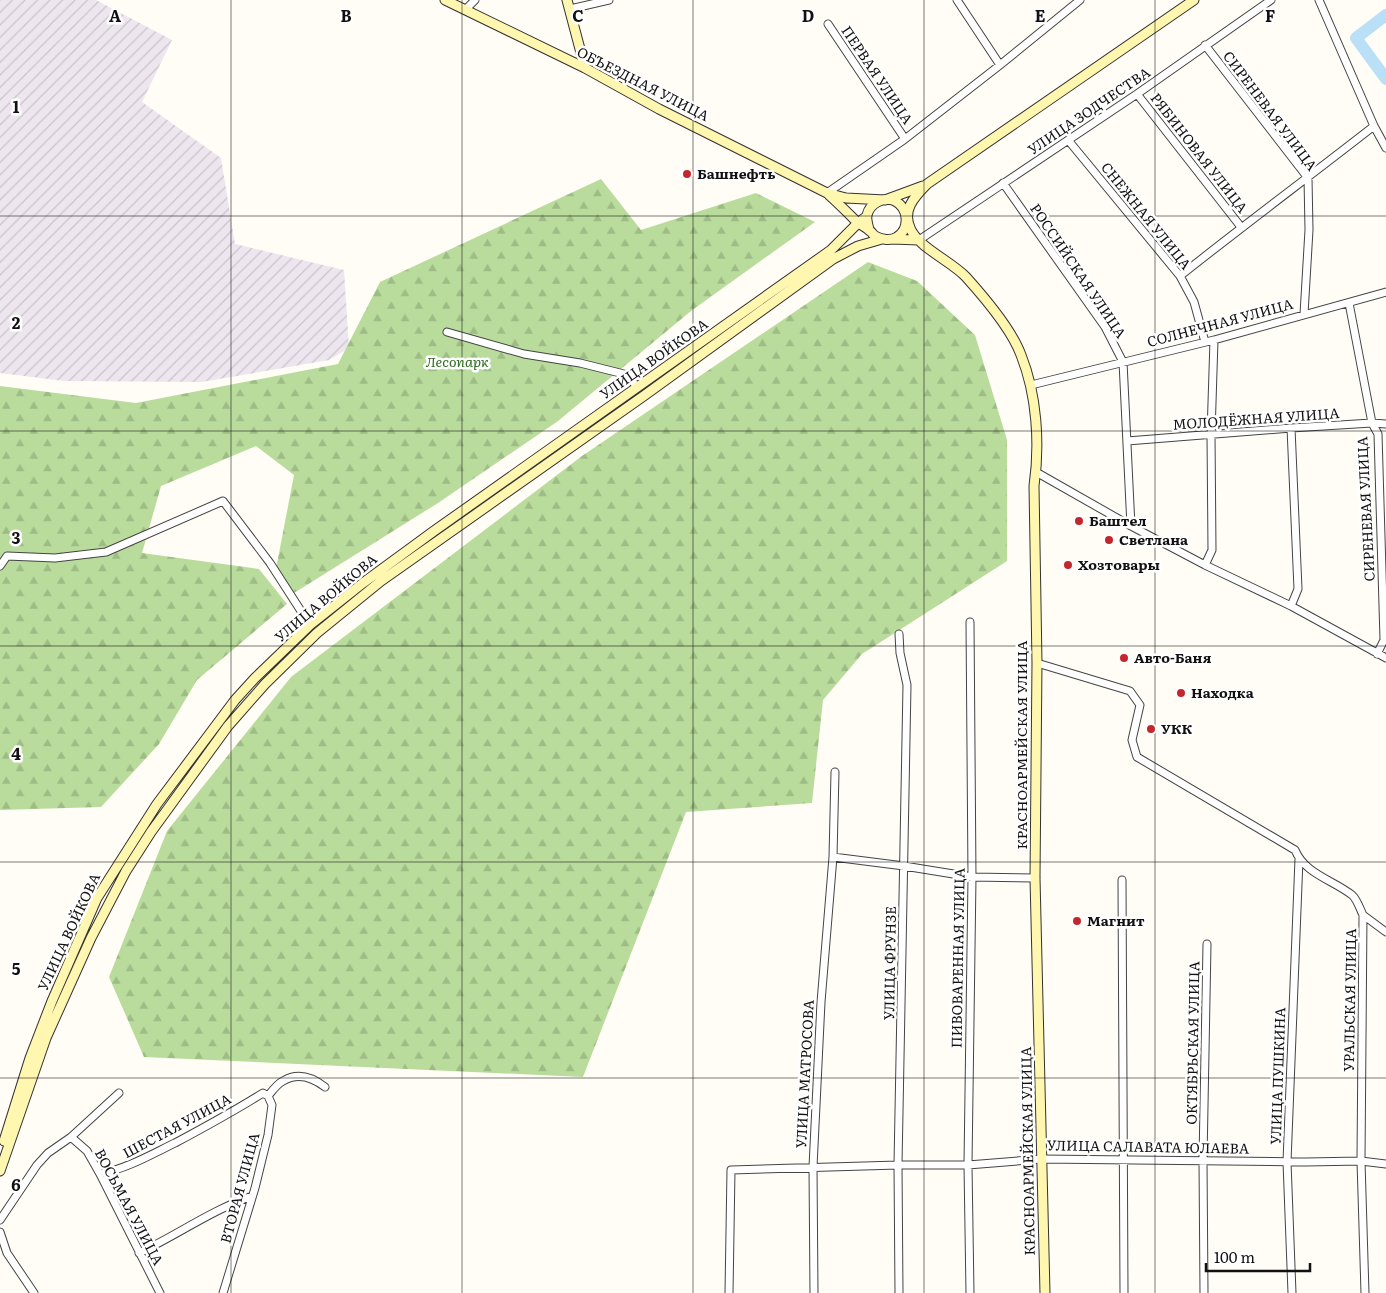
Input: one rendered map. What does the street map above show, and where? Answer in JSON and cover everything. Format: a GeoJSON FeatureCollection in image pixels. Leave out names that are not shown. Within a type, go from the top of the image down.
{"type":"FeatureCollection","features":[{"type":"Feature","properties":{"kind":"main road","name":"ОБЪЕЗДНАЯ УЛИЦА"},"geometry":{"type":"LineString","coordinates":[[445,0],[585,68],[660,109],[827,193]]}},
{"type":"Feature","properties":{"kind":"main road"},"geometry":{"type":"LineString","coordinates":[[886,239],[897,237],[903,232],[906,226],[909,207],[927,184],[1194,0]]}},
{"type":"Feature","properties":{"kind":"main road"},"geometry":{"type":"LineString","coordinates":[[568,5],[585,68]]}},
{"type":"Feature","properties":{"kind":"main road"},"geometry":{"type":"LineString","coordinates":[[869,230],[867,216],[870,208],[877,202],[927,184]]}},
{"type":"Feature","properties":{"kind":"main road"},"geometry":{"type":"LineString","coordinates":[[827,193],[846,198],[895,202],[903,208],[911,231],[919,240]]}},
{"type":"Feature","properties":{"kind":"main road"},"geometry":{"type":"LineString","coordinates":[[827,193],[875,236],[886,239],[919,240]]}},
{"type":"Feature","properties":{"kind":"main road","name":"УЛИЦА ВОЙКОВА"},"geometry":{"type":"LineString","coordinates":[[0,1154],[30,1058],[52,1001],[97,898],[157,804],[235,700],[255,678],[310,625],[363,582],[831,250],[858,222],[867,216]]}},
{"type":"Feature","properties":{"kind":"main road","name":"УЛИЦА ВОЙКОВА"},"geometry":{"type":"LineString","coordinates":[[0,1171],[46,1038],[91,938],[126,871],[151,832],[228,726],[265,684],[317,633],[381,581],[833,260],[858,246],[886,239]]}},
{"type":"Feature","properties":{"kind":"main road","name":"КРАСНОАРМЕЙСКАЯ УЛИЦА"},"geometry":{"type":"LineString","coordinates":[[919,240],[965,276],[1005,326],[1021,353],[1031,385],[1036,427],[1036,472],[1034,486],[1037,663],[1035,878],[1045,1293]]}},
{"type":"Feature","properties":{"kind":"street"},"geometry":{"type":"LineString","coordinates":[[465,10],[475,0]]}},
{"type":"Feature","properties":{"kind":"street"},"geometry":{"type":"LineString","coordinates":[[568,5],[609,0]]}},
{"type":"Feature","properties":{"kind":"street"},"geometry":{"type":"LineString","coordinates":[[957,0],[1000,65]]}},
{"type":"Feature","properties":{"kind":"street"},"geometry":{"type":"LineString","coordinates":[[827,193],[905,139],[1080,0]]}},
{"type":"Feature","properties":{"kind":"street","name":"УЛИЦА ЗОДЧЕСТВА"},"geometry":{"type":"LineString","coordinates":[[919,240],[1137,94],[1270,0]]}},
{"type":"Feature","properties":{"kind":"street"},"geometry":{"type":"LineString","coordinates":[[1319,0],[1374,126],[1386,148]]}},
{"type":"Feature","properties":{"kind":"street","name":"ПЕРВАЯ УЛИЦА"},"geometry":{"type":"LineString","coordinates":[[828,24],[905,139]]}},
{"type":"Feature","properties":{"kind":"street","name":"СИРЕНЕВАЯ УЛИЦА"},"geometry":{"type":"LineString","coordinates":[[1205,45],[1308,178],[1308,230],[1304,314]]}},
{"type":"Feature","properties":{"kind":"street","name":"РЯБИНОВАЯ УЛИЦА"},"geometry":{"type":"LineString","coordinates":[[1137,94],[1241,227]]}},
{"type":"Feature","properties":{"kind":"street"},"geometry":{"type":"LineString","coordinates":[[1180,276],[1374,126]]}},
{"type":"Feature","properties":{"kind":"street","name":"СНЕЖНАЯ УЛИЦА"},"geometry":{"type":"LineString","coordinates":[[1068,140],[1180,276],[1194,302],[1205,342]]}},
{"type":"Feature","properties":{"kind":"street","name":"РОССИЙСКАЯ УЛИЦА"},"geometry":{"type":"LineString","coordinates":[[1003,184],[1105,327],[1123,362],[1131,526]]}},
{"type":"Feature","properties":{"kind":"street","name":"СОЛНЕЧНАЯ УЛИЦА"},"geometry":{"type":"LineString","coordinates":[[1031,385],[1214,340],[1386,292]]}},
{"type":"Feature","properties":{"kind":"street","name":"СИРЕНЕВАЯ УЛИЦА"},"geometry":{"type":"LineString","coordinates":[[1349,303],[1372,423],[1378,434],[1384,640],[1377,654]]}},
{"type":"Feature","properties":{"kind":"street"},"geometry":{"type":"LineString","coordinates":[[447,332],[524,354],[580,363],[624,374],[638,387]]}},
{"type":"Feature","properties":{"kind":"street"},"geometry":{"type":"LineString","coordinates":[[1205,565],[1212,550],[1211,434],[1214,340]]}},
{"type":"Feature","properties":{"kind":"street","name":"МОЛОДЁЖНАЯ УЛИЦА"},"geometry":{"type":"LineString","coordinates":[[1127,441],[1291,428],[1372,423],[1386,424]]}},
{"type":"Feature","properties":{"kind":"street"},"geometry":{"type":"LineString","coordinates":[[1291,428],[1298,589],[1291,606]]}},
{"type":"Feature","properties":{"kind":"street"},"geometry":{"type":"LineString","coordinates":[[1036,472],[1131,526],[1205,565],[1291,606],[1386,658]]}},
{"type":"Feature","properties":{"kind":"street"},"geometry":{"type":"LineString","coordinates":[[0,566],[7,556],[55,558],[106,552],[223,501],[270,563],[310,625]]}},
{"type":"Feature","properties":{"kind":"street","name":"ПИВОВАРЕННАЯ УЛИЦА"},"geometry":{"type":"LineString","coordinates":[[970,622],[972,877],[968,1165],[970,1293]]}},
{"type":"Feature","properties":{"kind":"street","name":"УЛИЦА ФРУНЗЕ"},"geometry":{"type":"LineString","coordinates":[[899,634],[900,653],[907,685],[898,1165],[899,1293]]}},
{"type":"Feature","properties":{"kind":"street","name":"УРАЛЬСКАЯ УЛИЦА"},"geometry":{"type":"LineString","coordinates":[[1037,663],[1130,691],[1140,705],[1132,740],[1137,757],[1295,850],[1299,859],[1319,876],[1354,896],[1363,915],[1361,1160],[1365,1293]]}},
{"type":"Feature","properties":{"kind":"street","name":"УЛИЦА МАТРОСОВА"},"geometry":{"type":"LineString","coordinates":[[814,1293],[813,1167],[821,1002],[833,857],[835,772]]}},
{"type":"Feature","properties":{"kind":"street"},"geometry":{"type":"LineString","coordinates":[[833,857],[972,877],[1035,878]]}},
{"type":"Feature","properties":{"kind":"street","name":"УЛИЦА ПУШКИНА"},"geometry":{"type":"LineString","coordinates":[[1292,1293],[1287,1162],[1299,859]]}},
{"type":"Feature","properties":{"kind":"street"},"geometry":{"type":"LineString","coordinates":[[1122,880],[1124,1293]]}},
{"type":"Feature","properties":{"kind":"street"},"geometry":{"type":"LineString","coordinates":[[1363,915],[1386,932]]}},
{"type":"Feature","properties":{"kind":"street","name":"ОКТЯБРЬСКАЯ УЛИЦА"},"geometry":{"type":"LineString","coordinates":[[1204,1293],[1203,1160],[1207,944]]}},
{"type":"Feature","properties":{"kind":"street","name":"ШЕСТАЯ УЛИЦА"},"geometry":{"type":"LineString","coordinates":[[100,1174],[119,1170],[142,1161],[266,1094],[282,1081],[298,1076],[313,1078],[325,1086]]}},
{"type":"Feature","properties":{"kind":"street"},"geometry":{"type":"LineString","coordinates":[[0,1220],[37,1165],[48,1153],[70,1137],[119,1093]]}},
{"type":"Feature","properties":{"kind":"street","name":"ВТОРАЯ УЛИЦА"},"geometry":{"type":"LineString","coordinates":[[224,1293],[268,1135],[272,1105],[266,1094]]}},
{"type":"Feature","properties":{"kind":"street","name":"ВОСЬМАЯ УЛИЦА"},"geometry":{"type":"LineString","coordinates":[[70,1137],[87,1151],[160,1293]]}},
{"type":"Feature","properties":{"kind":"street","name":"УЛИЦА САЛАВАТА ЮЛАЕВА"},"geometry":{"type":"LineString","coordinates":[[729,1293],[730,1170],[968,1165],[1042,1159],[1287,1162],[1361,1160],[1386,1164]]}},
{"type":"Feature","properties":{"kind":"street"},"geometry":{"type":"LineString","coordinates":[[139,1253],[252,1196]]}},
{"type":"Feature","properties":{"kind":"street"},"geometry":{"type":"LineString","coordinates":[[0,1232],[7,1253],[34,1293]]}},
{"type":"Feature","properties":{"kind":"shaded area"},"geometry":{"type":"Polygon","coordinates":[[[0,0],[96,0],[172,40],[142,102],[221,158],[235,244],[344,270],[349,348],[329,360],[202,382],[64,381],[0,373],[0,0]]]}},
{"type":"Feature","properties":{"kind":"green space","name":"Лесопарк"},"geometry":{"type":"Polygon","coordinates":[[[601,179],[641,230],[756,193],[815,222],[691,311],[558,421],[438,503],[294,593],[276,569],[294,475],[256,446],[161,486],[142,553],[259,569],[287,604],[197,680],[159,744],[101,807],[0,810],[0,386],[136,403],[338,364],[380,282],[601,179]]]}},
{"type":"Feature","properties":{"kind":"green space"},"geometry":{"type":"Polygon","coordinates":[[[868,262],[917,281],[975,335],[1007,440],[1007,561],[862,654],[823,700],[812,803],[686,812],[583,1077],[144,1057],[109,977],[167,831],[291,677],[582,456],[868,262]]]}},
{"type":"Feature","properties":{"kind":"waterway"},"geometry":{"type":"LineString","coordinates":[[1386,15],[1356,38],[1386,79]]}},
{"type":"Feature","properties":{"kind":"place","name":"Башнефть"},"geometry":{"type":"Point","coordinates":[687,174]}},
{"type":"Feature","properties":{"kind":"place","name":"Баштел"},"geometry":{"type":"Point","coordinates":[1079,521]}},
{"type":"Feature","properties":{"kind":"place","name":"Светлана"},"geometry":{"type":"Point","coordinates":[1109,540]}},
{"type":"Feature","properties":{"kind":"place","name":"Хозтовары"},"geometry":{"type":"Point","coordinates":[1068,565]}},
{"type":"Feature","properties":{"kind":"place","name":"Авто-Баня"},"geometry":{"type":"Point","coordinates":[1124,658]}},
{"type":"Feature","properties":{"kind":"place","name":"Находка"},"geometry":{"type":"Point","coordinates":[1181,693]}},
{"type":"Feature","properties":{"kind":"place","name":"УКК"},"geometry":{"type":"Point","coordinates":[1151,729]}},
{"type":"Feature","properties":{"kind":"place","name":"Магнит"},"geometry":{"type":"Point","coordinates":[1077,921]}}]}
